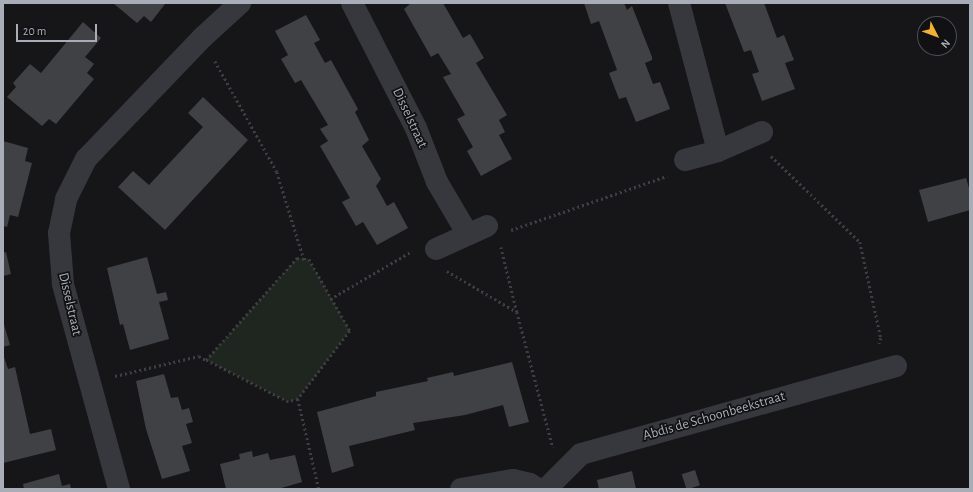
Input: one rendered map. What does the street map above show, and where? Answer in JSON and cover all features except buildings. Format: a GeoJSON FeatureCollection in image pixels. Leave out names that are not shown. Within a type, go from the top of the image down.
{"type":"FeatureCollection","features":[{"type":"Feature","properties":{"kind":"street","name":"Disselstraat"},"geometry":{"type":"LineString","coordinates":[[352,3],[416,128],[437,182],[484,231]]}},
{"type":"Feature","properties":{"kind":"street"},"geometry":{"type":"LineString","coordinates":[[679,3],[718,151]]}},
{"type":"Feature","properties":{"kind":"street","name":"Disselstraat"},"geometry":{"type":"LineString","coordinates":[[119,489],[63,284],[59,233],[66,199],[86,159],[232,6]]}},
{"type":"Feature","properties":{"kind":"street"},"geometry":{"type":"LineString","coordinates":[[685,160],[718,151],[756,134]]}},
{"type":"Feature","properties":{"kind":"street"},"geometry":{"type":"LineString","coordinates":[[436,249],[484,231]]}},
{"type":"Feature","properties":{"kind":"street","name":"Abdis de Schoonbeekstraat"},"geometry":{"type":"LineString","coordinates":[[553,482],[581,454],[896,366]]}},
{"type":"Feature","properties":{"kind":"street"},"geometry":{"type":"LineString","coordinates":[[461,489],[513,480],[530,484],[538,489]]}},
{"type":"Feature","properties":{"kind":"path"},"geometry":{"type":"LineString","coordinates":[[202,38],[277,172],[304,259]]}},
{"type":"Feature","properties":{"kind":"path"},"geometry":{"type":"LineString","coordinates":[[756,134],[860,242],[881,338],[872,372]]}},
{"type":"Feature","properties":{"kind":"path"},"geometry":{"type":"LineString","coordinates":[[553,482],[517,312],[484,231],[676,172],[685,160]]}},
{"type":"Feature","properties":{"kind":"path"},"geometry":{"type":"LineString","coordinates":[[330,299],[426,243],[436,249],[449,274],[517,312]]}},
{"type":"Feature","properties":{"kind":"path"},"geometry":{"type":"LineString","coordinates":[[91,382],[199,356],[206,360],[288,402],[298,399],[350,331],[330,299],[310,259],[297,258],[206,360]]}},
{"type":"Feature","properties":{"kind":"path"},"geometry":{"type":"LineString","coordinates":[[298,399],[319,489]]}},
{"type":"Feature","properties":{"kind":"shaded area"},"geometry":{"type":"Polygon","coordinates":[[[297,258],[309,259],[350,331],[298,399],[288,402],[206,360],[297,258]]]}}]}
